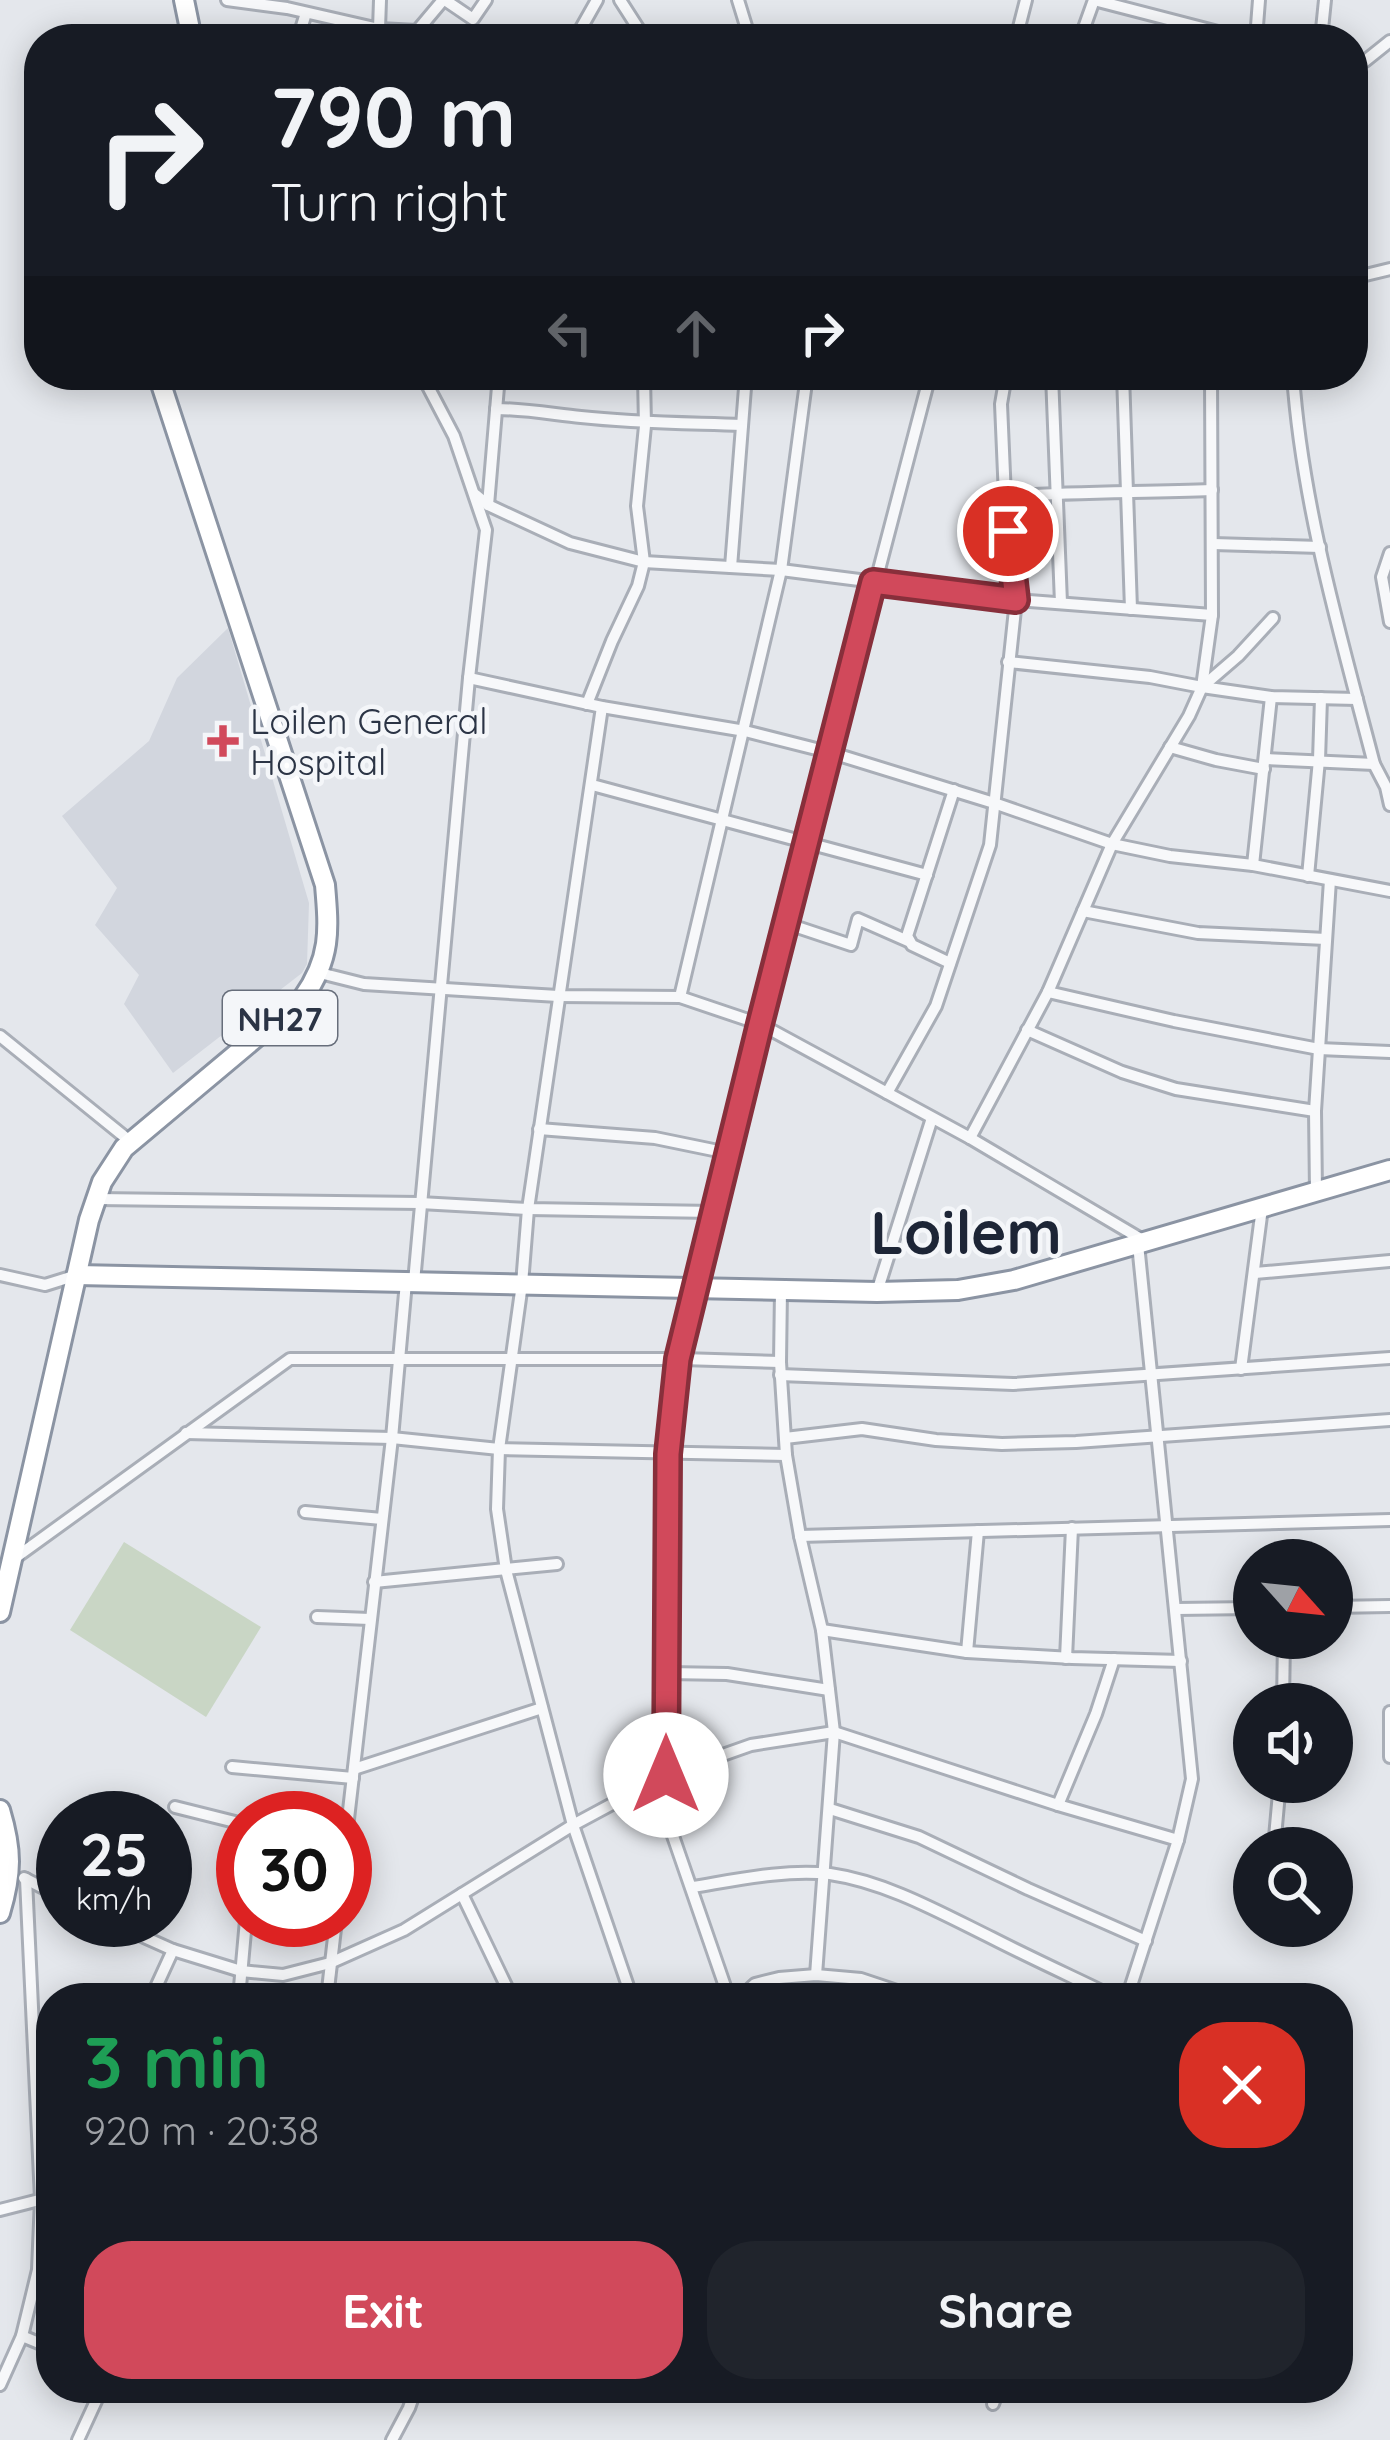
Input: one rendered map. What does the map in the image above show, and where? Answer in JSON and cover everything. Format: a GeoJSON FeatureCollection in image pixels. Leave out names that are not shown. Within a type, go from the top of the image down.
{"type":"FeatureCollection","features":[{"type":"Feature","properties":{"kind":"highway","name":"NH27"},"geometry":{"type":"LineString","coordinates":[[0,1607],[96,1199],[112,1163],[303,998],[320,973],[328,945],[325,885],[163,390]]}},
{"type":"Feature","properties":{"kind":"highway"},"geometry":{"type":"LineString","coordinates":[[77,1275],[958,1290],[1014,1280],[1390,1170]]}},
{"type":"Feature","properties":{"kind":"highway"},"geometry":{"type":"LineString","coordinates":[[0,1810],[18,1875],[0,1913]]}},
{"type":"Feature","properties":{"kind":"street"},"geometry":{"type":"LineString","coordinates":[[227,0],[344,24]]}},
{"type":"Feature","properties":{"kind":"street"},"geometry":{"type":"LineString","coordinates":[[444,0],[473,19],[486,0]]}},
{"type":"Feature","properties":{"kind":"street"},"geometry":{"type":"LineString","coordinates":[[1099,1],[1172,24]]}},
{"type":"Feature","properties":{"kind":"street"},"geometry":{"type":"LineString","coordinates":[[303,24],[306,13]]}},
{"type":"Feature","properties":{"kind":"street"},"geometry":{"type":"LineString","coordinates":[[351,1791],[420,1203],[486,530],[454,436],[430,390]]}},
{"type":"Feature","properties":{"kind":"street"},"geometry":{"type":"LineString","coordinates":[[488,505],[498,390]]}},
{"type":"Feature","properties":{"kind":"street"},"geometry":{"type":"LineString","coordinates":[[587,704],[644,562],[637,506],[644,390]]}},
{"type":"Feature","properties":{"kind":"street"},"geometry":{"type":"LineString","coordinates":[[731,567],[745,390]]}},
{"type":"Feature","properties":{"kind":"street"},"geometry":{"type":"LineString","coordinates":[[680,997],[782,570],[805,390]]}},
{"type":"Feature","properties":{"kind":"street"},"geometry":{"type":"LineString","coordinates":[[666,1775],[668,1454],[678,1359],[873,582],[926,390]]}},
{"type":"Feature","properties":{"kind":"street"},"geometry":{"type":"LineString","coordinates":[[887,1093],[936,1006],[989,845],[1016,600],[1005,497],[1003,390]]}},
{"type":"Feature","properties":{"kind":"street"},"geometry":{"type":"LineString","coordinates":[[1052,390],[1061,603]]}},
{"type":"Feature","properties":{"kind":"street"},"geometry":{"type":"LineString","coordinates":[[1123,390],[1131,609]]}},
{"type":"Feature","properties":{"kind":"street"},"geometry":{"type":"LineString","coordinates":[[970,1138],[1048,992],[1112,844],[1202,686],[1212,615],[1210,390]]}},
{"type":"Feature","properties":{"kind":"street"},"geometry":{"type":"LineString","coordinates":[[1294,390],[1320,547],[1374,764],[1388,780],[1390,805]]}},
{"type":"Feature","properties":{"kind":"street"},"geometry":{"type":"LineString","coordinates":[[496,409],[645,422],[742,424]]}},
{"type":"Feature","properties":{"kind":"street"},"geometry":{"type":"LineString","coordinates":[[1005,497],[1212,490]]}},
{"type":"Feature","properties":{"kind":"street"},"geometry":{"type":"LineString","coordinates":[[473,493],[488,505],[570,543],[644,562],[782,570],[1016,600],[1212,615]]}},
{"type":"Feature","properties":{"kind":"street"},"geometry":{"type":"LineString","coordinates":[[1213,544],[1320,547]]}},
{"type":"Feature","properties":{"kind":"street"},"geometry":{"type":"LineString","coordinates":[[1390,553],[1382,577],[1390,622]]}},
{"type":"Feature","properties":{"kind":"street"},"geometry":{"type":"LineString","coordinates":[[1202,686],[1273,617]]}},
{"type":"Feature","properties":{"kind":"street"},"geometry":{"type":"LineString","coordinates":[[1008,662],[1150,677],[1271,698],[1357,699]]}},
{"type":"Feature","properties":{"kind":"street"},"geometry":{"type":"LineString","coordinates":[[469,678],[745,731],[832,753],[1112,844],[1390,891]]}},
{"type":"Feature","properties":{"kind":"street"},"geometry":{"type":"LineString","coordinates":[[1253,865],[1271,698]]}},
{"type":"Feature","properties":{"kind":"street"},"geometry":{"type":"LineString","coordinates":[[1308,876],[1322,698]]}},
{"type":"Feature","properties":{"kind":"street"},"geometry":{"type":"LineString","coordinates":[[602,707],[539,1129],[499,1449],[497,1509],[506,1570],[573,1825],[627,1983]]}},
{"type":"Feature","properties":{"kind":"street"},"geometry":{"type":"LineString","coordinates":[[1170,747],[1216,760],[1264,764],[1319,760],[1374,764]]}},
{"type":"Feature","properties":{"kind":"street"},"geometry":{"type":"LineString","coordinates":[[596,786],[927,875]]}},
{"type":"Feature","properties":{"kind":"street"},"geometry":{"type":"LineString","coordinates":[[908,941],[954,790]]}},
{"type":"Feature","properties":{"kind":"street"},"geometry":{"type":"LineString","coordinates":[[1316,1192],[1318,1049],[1330,880]]}},
{"type":"Feature","properties":{"kind":"street"},"geometry":{"type":"LineString","coordinates":[[1083,910],[1198,933],[1326,939]]}},
{"type":"Feature","properties":{"kind":"street"},"geometry":{"type":"LineString","coordinates":[[788,923],[851,945],[858,919],[950,963]]}},
{"type":"Feature","properties":{"kind":"street"},"geometry":{"type":"LineString","coordinates":[[320,973],[364,984],[558,996],[680,997],[760,1024],[970,1138],[1142,1243],[1150,1376],[1192,1779],[1178,1840],[1132,1983]]}},
{"type":"Feature","properties":{"kind":"street"},"geometry":{"type":"LineString","coordinates":[[1048,992],[1318,1049],[1390,1052]]}},
{"type":"Feature","properties":{"kind":"street"},"geometry":{"type":"LineString","coordinates":[[1027,1030],[1122,1072],[1176,1089],[1316,1111]]}},
{"type":"Feature","properties":{"kind":"street"},"geometry":{"type":"LineString","coordinates":[[0,1036],[131,1142]]}},
{"type":"Feature","properties":{"kind":"street"},"geometry":{"type":"LineString","coordinates":[[877,1292],[932,1118]]}},
{"type":"Feature","properties":{"kind":"street"},"geometry":{"type":"LineString","coordinates":[[539,1129],[655,1138],[728,1153]]}},
{"type":"Feature","properties":{"kind":"street"},"geometry":{"type":"LineString","coordinates":[[96,1199],[714,1212]]}},
{"type":"Feature","properties":{"kind":"street"},"geometry":{"type":"LineString","coordinates":[[1240,1369],[1262,1208]]}},
{"type":"Feature","properties":{"kind":"street"},"geometry":{"type":"LineString","coordinates":[[1255,1274],[1390,1261]]}},
{"type":"Feature","properties":{"kind":"street"},"geometry":{"type":"LineString","coordinates":[[0,1275],[45,1285],[77,1275]]}},
{"type":"Feature","properties":{"kind":"street"},"geometry":{"type":"LineString","coordinates":[[781,1290],[786,1455],[822,1630],[834,1732],[816,1975]]}},
{"type":"Feature","properties":{"kind":"street"},"geometry":{"type":"LineString","coordinates":[[12,1560],[290,1358],[678,1359],[1013,1384],[1390,1358]]}},
{"type":"Feature","properties":{"kind":"street"},"geometry":{"type":"LineString","coordinates":[[785,1438],[862,1429],[936,1440],[1076,1442],[1390,1420]]}},
{"type":"Feature","properties":{"kind":"street"},"geometry":{"type":"LineString","coordinates":[[186,1433],[392,1438],[499,1449],[786,1455]]}},
{"type":"Feature","properties":{"kind":"street"},"geometry":{"type":"LineString","coordinates":[[305,1512],[382,1519]]}},
{"type":"Feature","properties":{"kind":"street"},"geometry":{"type":"LineString","coordinates":[[800,1537],[1390,1520]]}},
{"type":"Feature","properties":{"kind":"street"},"geometry":{"type":"LineString","coordinates":[[1066,1658],[1072,1528]]}},
{"type":"Feature","properties":{"kind":"street"},"geometry":{"type":"LineString","coordinates":[[968,1652],[978,1531]]}},
{"type":"Feature","properties":{"kind":"street"},"geometry":{"type":"LineString","coordinates":[[374,1582],[556,1564]]}},
{"type":"Feature","properties":{"kind":"street"},"geometry":{"type":"LineString","coordinates":[[1353,1607],[1390,1606]]}},
{"type":"Feature","properties":{"kind":"street"},"geometry":{"type":"LineString","coordinates":[[1175,1609],[1233,1608]]}},
{"type":"Feature","properties":{"kind":"street"},"geometry":{"type":"LineString","coordinates":[[316,1617],[370,1618]]}},
{"type":"Feature","properties":{"kind":"street"},"geometry":{"type":"LineString","coordinates":[[822,1630],[968,1652],[1181,1661]]}},
{"type":"Feature","properties":{"kind":"street"},"geometry":{"type":"LineString","coordinates":[[1058,1805],[1114,1659]]}},
{"type":"Feature","properties":{"kind":"street"},"geometry":{"type":"LineString","coordinates":[[667,1673],[727,1675],[829,1690]]}},
{"type":"Feature","properties":{"kind":"street"},"geometry":{"type":"LineString","coordinates":[[232,1767],[353,1773],[542,1708]]}},
{"type":"Feature","properties":{"kind":"street"},"geometry":{"type":"LineString","coordinates":[[1390,1712],[1390,1756]]}},
{"type":"Feature","properties":{"kind":"street"},"geometry":{"type":"LineString","coordinates":[[166,1947],[241,1971],[283,1975],[330,1963],[404,1930],[573,1825],[666,1775],[751,1745],[834,1732],[1178,1840]]}},
{"type":"Feature","properties":{"kind":"street"},"geometry":{"type":"LineString","coordinates":[[654,1781],[724,1983]]}},
{"type":"Feature","properties":{"kind":"street"},"geometry":{"type":"LineString","coordinates":[[830,1809],[920,1838],[1145,1941]]}},
{"type":"Feature","properties":{"kind":"street"},"geometry":{"type":"LineString","coordinates":[[18,1875],[36,1884]]}},
{"type":"Feature","properties":{"kind":"street"},"geometry":{"type":"LineString","coordinates":[[18,1875],[36,2040]]}},
{"type":"Feature","properties":{"kind":"street"},"geometry":{"type":"LineString","coordinates":[[692,1887],[750,1877],[848,1877],[904,1897],[1085,1983]]}},
{"type":"Feature","properties":{"kind":"street"},"geometry":{"type":"LineString","coordinates":[[462,1894],[505,1983]]}},
{"type":"Feature","properties":{"kind":"street"},"geometry":{"type":"LineString","coordinates":[[240,1983],[243,1947]]}},
{"type":"Feature","properties":{"kind":"street"},"geometry":{"type":"LineString","coordinates":[[328,1983],[332,1947]]}},
{"type":"Feature","properties":{"kind":"street"},"geometry":{"type":"LineString","coordinates":[[158,1983],[173,1950]]}},
{"type":"Feature","properties":{"kind":"street"},"geometry":{"type":"LineString","coordinates":[[759,1983],[816,1975],[875,1983]]}},
{"type":"Feature","properties":{"kind":"street"},"geometry":{"type":"LineString","coordinates":[[0,2210],[36,2201]]}},
{"type":"Feature","properties":{"kind":"street"},"geometry":{"type":"LineString","coordinates":[[0,2385],[22,2336],[36,2278]]}},
{"type":"Feature","properties":{"kind":"street"},"geometry":{"type":"LineString","coordinates":[[22,2336],[36,2342]]}},
{"type":"Feature","properties":{"kind":"street"},"geometry":{"type":"LineString","coordinates":[[78,2440],[95,2403]]}},
{"type":"Feature","properties":{"kind":"street"},"geometry":{"type":"LineString","coordinates":[[392,2440],[409,2403]]}},
{"type":"Feature","properties":{"kind":"shaded area"},"geometry":{"type":"Polygon","coordinates":[[[228,628],[309,903],[307,964],[302,973],[173,1073],[124,1004],[139,975],[95,925],[117,888],[62,816],[149,741],[177,678],[228,628]]]}},
{"type":"Feature","properties":{"kind":"green space"},"geometry":{"type":"Polygon","coordinates":[[[124,1542],[261,1627],[206,1717],[70,1630],[124,1542]]]}},
{"type":"Feature","properties":{"kind":"place","name":"Loilen General Hospital"},"geometry":{"type":"Point","coordinates":[223,741]}},
{"type":"Feature","properties":{"kind":"district","name":"Loilem"},"geometry":{"type":"Point","coordinates":[966,1231]}},
{"type":"Feature","properties":{"kind":"route"},"geometry":{"type":"LineString","coordinates":[[666,1775],[668,1454],[678,1359],[873,582],[1016,600],[1008,531]]}}]}
